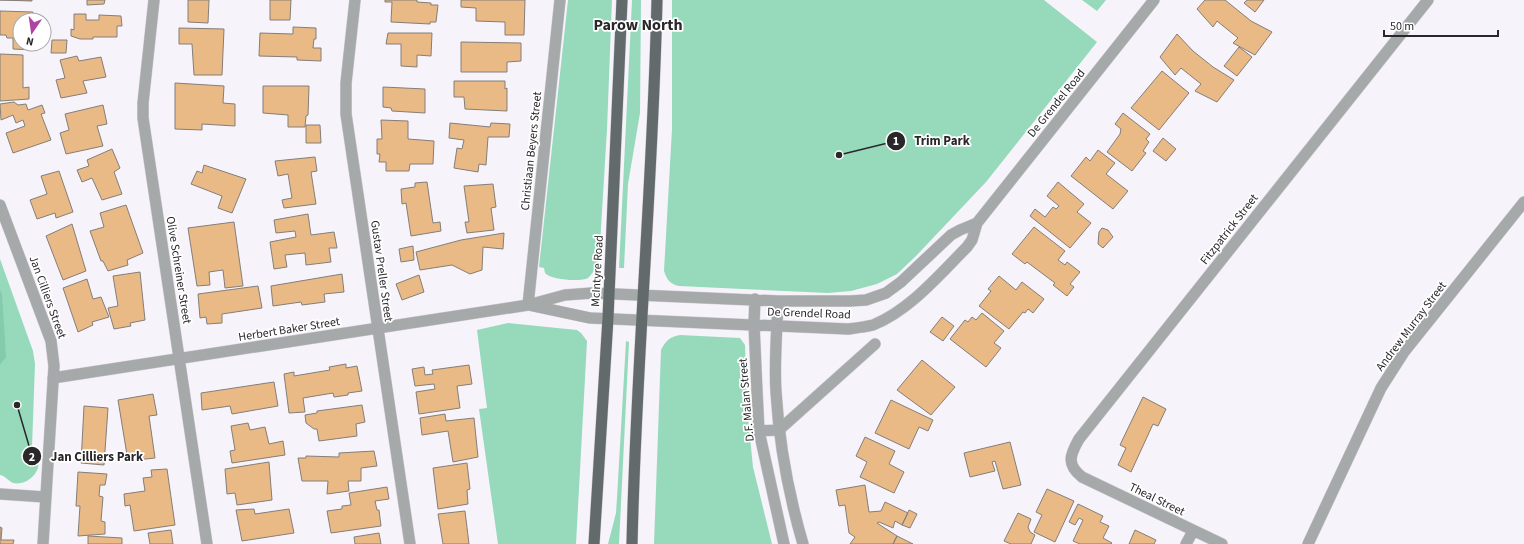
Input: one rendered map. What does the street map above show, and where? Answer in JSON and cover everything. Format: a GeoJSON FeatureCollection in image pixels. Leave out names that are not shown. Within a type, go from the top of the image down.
{"type":"FeatureCollection","features":[{"type":"Feature","properties":{"kind":"main road","name":"McIntyre Road"},"geometry":{"type":"LineString","coordinates":[[594,544],[608,318],[622,0]]}},
{"type":"Feature","properties":{"kind":"main road"},"geometry":{"type":"LineString","coordinates":[[632,544],[637,412],[656,72],[657,0]]}},
{"type":"Feature","properties":{"kind":"street","name":"Olive Schreiner Street"},"geometry":{"type":"LineString","coordinates":[[154,0],[143,104],[143,118],[207,544]]}},
{"type":"Feature","properties":{"kind":"street","name":"Gustav Preller Street"},"geometry":{"type":"LineString","coordinates":[[355,0],[346,83],[346,114],[410,544]]}},
{"type":"Feature","properties":{"kind":"street","name":"Christiaan Beyers Street"},"geometry":{"type":"LineString","coordinates":[[528,305],[560,0]]}},
{"type":"Feature","properties":{"kind":"street","name":"De Grendel Road"},"geometry":{"type":"LineString","coordinates":[[608,318],[848,329],[871,325],[888,318],[911,301],[967,248],[972,240],[976,223],[1154,0]]}},
{"type":"Feature","properties":{"kind":"street","name":"Fitzpatrick Street"},"geometry":{"type":"LineString","coordinates":[[1082,477],[1075,472],[1072,465],[1073,450],[1079,439],[1428,0]]}},
{"type":"Feature","properties":{"kind":"street","name":"Andrew Murray Street"},"geometry":{"type":"LineString","coordinates":[[1308,544],[1381,388],[1393,368],[1404,352],[1524,202]]}},
{"type":"Feature","properties":{"kind":"street","name":"Jan Cilliers Street"},"geometry":{"type":"LineString","coordinates":[[0,205],[51,341],[54,366],[43,544]]}},
{"type":"Feature","properties":{"kind":"street","name":"De Grendel Road"},"geometry":{"type":"LineString","coordinates":[[609,293],[778,300],[866,300],[886,293],[902,282],[951,236],[976,223]]}},
{"type":"Feature","properties":{"kind":"street","name":"Herbert Baker Street"},"geometry":{"type":"LineString","coordinates":[[53,378],[528,305],[565,295],[609,293]]}},
{"type":"Feature","properties":{"kind":"street","name":"D.F. Malan Street"},"geometry":{"type":"LineString","coordinates":[[755,299],[754,324],[756,391],[760,432],[784,544]]}},
{"type":"Feature","properties":{"kind":"street"},"geometry":{"type":"LineString","coordinates":[[778,300],[776,390],[780,430],[796,520],[803,544]]}},
{"type":"Feature","properties":{"kind":"street","name":"Herbert Baker Street"},"geometry":{"type":"LineString","coordinates":[[528,305],[590,318],[608,318]]}},
{"type":"Feature","properties":{"kind":"street"},"geometry":{"type":"LineString","coordinates":[[760,432],[780,430],[875,344]]}},
{"type":"Feature","properties":{"kind":"street","name":"Theal Street"},"geometry":{"type":"LineString","coordinates":[[1082,477],[1222,544]]}},
{"type":"Feature","properties":{"kind":"street"},"geometry":{"type":"LineString","coordinates":[[0,494],[45,497]]}},
{"type":"Feature","properties":{"kind":"street"},"geometry":{"type":"LineString","coordinates":[[1186,544],[1193,530]]}},
{"type":"Feature","properties":{"kind":"green space"},"geometry":{"type":"Polygon","coordinates":[[[568,0],[612,0],[607,129],[599,261],[588,278],[579,280],[559,279],[548,275],[545,273],[544,268],[539,267],[568,0]]]}},
{"type":"Feature","properties":{"kind":"green space"},"geometry":{"type":"Polygon","coordinates":[[[632,0],[641,0],[640,113],[628,184],[624,268],[619,268],[632,0]]]}},
{"type":"Feature","properties":{"kind":"green space"},"geometry":{"type":"Polygon","coordinates":[[[672,0],[1044,0],[1097,42],[986,182],[897,274],[877,284],[851,291],[828,293],[679,286],[669,281],[664,271],[672,129],[672,0]]]}},
{"type":"Feature","properties":{"kind":"green space"},"geometry":{"type":"Polygon","coordinates":[[[1082,0],[1106,0],[1097,11],[1082,0]]]}},
{"type":"Feature","properties":{"kind":"green space"},"geometry":{"type":"Polygon","coordinates":[[[0,259],[33,351],[35,364],[32,447],[38,457],[39,463],[36,473],[32,477],[18,483],[13,483],[4,476],[0,475],[0,259]]]}},
{"type":"Feature","properties":{"kind":"green space"},"geometry":{"type":"Polygon","coordinates":[[[0,290],[2,294],[6,357],[0,365],[0,290]]]}},
{"type":"Feature","properties":{"kind":"green space"},"geometry":{"type":"Polygon","coordinates":[[[508,323],[577,330],[587,341],[576,544],[498,544],[479,409],[487,408],[477,330],[508,323]]]}},
{"type":"Feature","properties":{"kind":"green space"},"geometry":{"type":"Polygon","coordinates":[[[680,335],[740,338],[745,345],[747,408],[753,467],[772,544],[654,544],[661,350],[669,340],[680,335]]]}},
{"type":"Feature","properties":{"kind":"green space"},"geometry":{"type":"Polygon","coordinates":[[[626,341],[629,342],[619,544],[608,544],[616,513],[626,341]]]}},
{"type":"Feature","properties":{"kind":"building"},"geometry":{"type":"Polygon","coordinates":[[[0,0],[32,0],[32,1],[0,0]]]}},
{"type":"Feature","properties":{"kind":"building"},"geometry":{"type":"Polygon","coordinates":[[[87,0],[105,0],[104,4],[87,5],[87,0]]]}},
{"type":"Feature","properties":{"kind":"building"},"geometry":{"type":"Polygon","coordinates":[[[188,0],[209,0],[208,23],[188,22],[188,0]]]}},
{"type":"Feature","properties":{"kind":"building"},"geometry":{"type":"Polygon","coordinates":[[[270,0],[291,0],[290,20],[270,20],[270,0]]]}},
{"type":"Feature","properties":{"kind":"building"},"geometry":{"type":"Polygon","coordinates":[[[385,0],[417,0],[417,2],[438,5],[436,22],[430,22],[430,24],[391,22],[392,2],[385,2],[385,0]]]}},
{"type":"Feature","properties":{"kind":"building"},"geometry":{"type":"Polygon","coordinates":[[[461,0],[525,0],[524,35],[505,35],[505,22],[476,21],[476,8],[461,7],[461,0]]]}},
{"type":"Feature","properties":{"kind":"building"},"geometry":{"type":"Polygon","coordinates":[[[1205,0],[1225,0],[1251,21],[1272,32],[1255,55],[1233,43],[1238,38],[1217,21],[1213,27],[1197,9],[1205,0]]]}},
{"type":"Feature","properties":{"kind":"building"},"geometry":{"type":"Polygon","coordinates":[[[1247,0],[1264,0],[1255,12],[1244,3],[1247,0]]]}},
{"type":"Feature","properties":{"kind":"building"},"geometry":{"type":"Polygon","coordinates":[[[0,11],[33,12],[12,12],[12,38],[7,38],[6,35],[0,35],[0,11]]]}},
{"type":"Feature","properties":{"kind":"building"},"geometry":{"type":"Polygon","coordinates":[[[74,14],[86,14],[86,20],[99,20],[99,15],[121,16],[122,26],[117,26],[117,37],[93,37],[93,39],[80,39],[71,36],[71,29],[74,30],[74,14]]]}},
{"type":"Feature","properties":{"kind":"building"},"geometry":{"type":"Polygon","coordinates":[[[293,27],[316,28],[316,39],[314,39],[313,48],[321,48],[321,61],[297,60],[297,57],[259,56],[260,33],[293,34],[293,27]]]}},
{"type":"Feature","properties":{"kind":"building"},"geometry":{"type":"Polygon","coordinates":[[[179,28],[224,29],[222,75],[194,75],[192,44],[179,44],[179,28]]]}},
{"type":"Feature","properties":{"kind":"building"},"geometry":{"type":"Polygon","coordinates":[[[388,33],[432,33],[431,56],[417,55],[417,67],[401,66],[401,44],[386,44],[388,33]]]}},
{"type":"Feature","properties":{"kind":"building"},"geometry":{"type":"Polygon","coordinates":[[[1177,34],[1193,51],[1213,67],[1234,80],[1217,102],[1195,91],[1201,84],[1181,68],[1175,75],[1160,57],[1177,34]]]}},
{"type":"Feature","properties":{"kind":"building"},"geometry":{"type":"Polygon","coordinates":[[[52,40],[67,40],[66,53],[51,53],[52,40]]]}},
{"type":"Feature","properties":{"kind":"building"},"geometry":{"type":"Polygon","coordinates":[[[461,42],[521,43],[521,61],[507,62],[507,72],[461,72],[461,42]]]}},
{"type":"Feature","properties":{"kind":"building"},"geometry":{"type":"Polygon","coordinates":[[[1239,47],[1252,57],[1237,76],[1224,66],[1239,47]]]}},
{"type":"Feature","properties":{"kind":"building"},"geometry":{"type":"Polygon","coordinates":[[[0,54],[23,55],[23,88],[29,87],[29,99],[0,101],[0,54]]]}},
{"type":"Feature","properties":{"kind":"building"},"geometry":{"type":"Polygon","coordinates":[[[77,56],[79,61],[101,57],[106,77],[83,81],[87,93],[61,98],[56,80],[65,78],[60,60],[77,56]]]}},
{"type":"Feature","properties":{"kind":"building"},"geometry":{"type":"Polygon","coordinates":[[[1162,71],[1189,93],[1159,130],[1131,108],[1162,71]]]}},
{"type":"Feature","properties":{"kind":"building"},"geometry":{"type":"Polygon","coordinates":[[[454,81],[505,81],[505,89],[507,88],[507,111],[465,109],[464,97],[454,97],[454,81]]]}},
{"type":"Feature","properties":{"kind":"building"},"geometry":{"type":"Polygon","coordinates":[[[175,83],[224,86],[223,103],[235,104],[235,126],[202,124],[202,130],[175,129],[175,83]]]}},
{"type":"Feature","properties":{"kind":"building"},"geometry":{"type":"Polygon","coordinates":[[[263,86],[309,86],[308,115],[306,116],[305,127],[288,127],[288,115],[263,113],[263,86]]]}},
{"type":"Feature","properties":{"kind":"building"},"geometry":{"type":"Polygon","coordinates":[[[383,87],[425,89],[425,113],[392,111],[391,108],[383,107],[383,87]]]}},
{"type":"Feature","properties":{"kind":"building"},"geometry":{"type":"Polygon","coordinates":[[[14,102],[18,105],[26,104],[28,110],[42,105],[45,113],[41,114],[51,140],[13,153],[6,133],[25,126],[23,120],[16,123],[13,115],[1,120],[0,104],[14,102]]]}},
{"type":"Feature","properties":{"kind":"building"},"geometry":{"type":"Polygon","coordinates":[[[103,105],[107,124],[97,126],[103,146],[66,154],[60,133],[69,130],[65,114],[103,105]]]}},
{"type":"Feature","properties":{"kind":"building"},"geometry":{"type":"Polygon","coordinates":[[[1123,113],[1150,134],[1146,139],[1149,142],[1143,151],[1146,153],[1132,171],[1107,152],[1120,134],[1121,129],[1115,124],[1123,113]]]}},
{"type":"Feature","properties":{"kind":"building"},"geometry":{"type":"Polygon","coordinates":[[[381,120],[408,121],[408,139],[434,141],[433,164],[410,164],[409,171],[386,171],[386,162],[379,162],[380,154],[377,154],[377,139],[382,139],[381,120]]]}},
{"type":"Feature","properties":{"kind":"building"},"geometry":{"type":"Polygon","coordinates":[[[450,123],[490,127],[491,123],[510,124],[509,137],[488,137],[486,165],[479,164],[478,172],[454,168],[457,148],[462,149],[464,140],[449,138],[450,123]]]}},
{"type":"Feature","properties":{"kind":"building"},"geometry":{"type":"Polygon","coordinates":[[[306,125],[320,125],[321,143],[306,143],[306,125]]]}},
{"type":"Feature","properties":{"kind":"building"},"geometry":{"type":"Polygon","coordinates":[[[1163,138],[1176,149],[1166,161],[1153,151],[1163,138]]]}},
{"type":"Feature","properties":{"kind":"building"},"geometry":{"type":"Polygon","coordinates":[[[112,149],[120,168],[114,172],[122,194],[102,200],[92,178],[82,182],[77,170],[89,166],[87,160],[112,149]]]}},
{"type":"Feature","properties":{"kind":"building"},"geometry":{"type":"Polygon","coordinates":[[[1098,150],[1115,163],[1106,174],[1128,191],[1113,209],[1071,176],[1086,157],[1090,161],[1098,150]]]}},
{"type":"Feature","properties":{"kind":"building"},"geometry":{"type":"Polygon","coordinates":[[[315,157],[317,171],[311,172],[316,204],[284,208],[282,200],[292,198],[288,174],[278,176],[275,161],[315,157]]]}},
{"type":"Feature","properties":{"kind":"building"},"geometry":{"type":"Polygon","coordinates":[[[204,165],[246,179],[232,213],[218,208],[222,196],[191,184],[197,171],[202,173],[204,165]]]}},
{"type":"Feature","properties":{"kind":"building"},"geometry":{"type":"Polygon","coordinates":[[[59,171],[73,212],[56,218],[55,213],[37,219],[30,200],[47,194],[41,176],[59,171]]]}},
{"type":"Feature","properties":{"kind":"building"},"geometry":{"type":"Polygon","coordinates":[[[427,182],[433,223],[440,222],[441,231],[411,236],[406,203],[402,204],[401,189],[415,187],[415,183],[427,182]]]}},
{"type":"Feature","properties":{"kind":"building"},"geometry":{"type":"Polygon","coordinates":[[[1058,182],[1084,204],[1077,212],[1091,223],[1070,248],[1030,216],[1035,209],[1045,217],[1053,207],[1056,209],[1059,206],[1047,196],[1058,182]]]}},
{"type":"Feature","properties":{"kind":"building"},"geometry":{"type":"Polygon","coordinates":[[[493,184],[496,207],[491,208],[494,230],[467,233],[465,222],[469,222],[464,186],[493,184]]]}},
{"type":"Feature","properties":{"kind":"building"},"geometry":{"type":"Polygon","coordinates":[[[126,205],[143,253],[127,260],[128,265],[108,271],[103,261],[101,261],[90,231],[104,227],[100,213],[126,205]]]}},
{"type":"Feature","properties":{"kind":"building"},"geometry":{"type":"Polygon","coordinates":[[[308,214],[311,235],[334,232],[337,248],[329,248],[331,262],[306,265],[305,253],[285,255],[287,267],[274,269],[270,242],[296,237],[295,231],[276,233],[274,220],[308,214]]]}},
{"type":"Feature","properties":{"kind":"building"},"geometry":{"type":"Polygon","coordinates":[[[234,222],[243,286],[225,288],[223,270],[209,272],[210,285],[197,286],[188,228],[234,222]]]}},
{"type":"Feature","properties":{"kind":"building"},"geometry":{"type":"Polygon","coordinates":[[[72,224],[86,271],[63,280],[46,236],[72,224]]]}},
{"type":"Feature","properties":{"kind":"building"},"geometry":{"type":"Polygon","coordinates":[[[1034,227],[1065,251],[1058,260],[1065,265],[1067,262],[1080,272],[1070,284],[1074,287],[1067,296],[1053,285],[1055,283],[1027,262],[1025,264],[1012,254],[1034,227]]]}},
{"type":"Feature","properties":{"kind":"building"},"geometry":{"type":"Polygon","coordinates":[[[1102,228],[1108,230],[1113,237],[1103,248],[1098,244],[1099,232],[1102,228]]]}},
{"type":"Feature","properties":{"kind":"building"},"geometry":{"type":"Polygon","coordinates":[[[504,233],[503,249],[483,247],[482,270],[470,274],[452,265],[420,270],[416,252],[461,240],[504,233]]]}},
{"type":"Feature","properties":{"kind":"building"},"geometry":{"type":"Polygon","coordinates":[[[413,246],[414,260],[401,262],[399,249],[413,246]]]}},
{"type":"Feature","properties":{"kind":"building"},"geometry":{"type":"Polygon","coordinates":[[[140,272],[145,320],[130,323],[131,326],[114,329],[108,308],[118,306],[113,276],[140,272]]]}},
{"type":"Feature","properties":{"kind":"building"},"geometry":{"type":"Polygon","coordinates":[[[342,274],[344,292],[324,294],[325,302],[302,305],[301,302],[273,306],[271,286],[342,274]]]}},
{"type":"Feature","properties":{"kind":"building"},"geometry":{"type":"Polygon","coordinates":[[[419,275],[424,292],[402,300],[396,284],[419,275]]]}},
{"type":"Feature","properties":{"kind":"building"},"geometry":{"type":"Polygon","coordinates":[[[999,276],[1016,290],[1022,282],[1044,299],[1033,313],[1028,309],[1025,313],[1023,312],[1009,329],[979,306],[991,291],[988,289],[999,276]]]}},
{"type":"Feature","properties":{"kind":"building"},"geometry":{"type":"Polygon","coordinates":[[[87,279],[93,299],[101,297],[109,317],[92,322],[93,325],[78,332],[63,288],[87,279]]]}},
{"type":"Feature","properties":{"kind":"building"},"geometry":{"type":"Polygon","coordinates":[[[258,286],[262,308],[222,314],[222,323],[207,324],[206,317],[200,318],[198,294],[258,286]]]}},
{"type":"Feature","properties":{"kind":"building"},"geometry":{"type":"Polygon","coordinates":[[[982,313],[1004,331],[994,343],[1001,348],[986,367],[950,339],[965,320],[968,322],[972,317],[976,320],[982,313]]]}},
{"type":"Feature","properties":{"kind":"building"},"geometry":{"type":"Polygon","coordinates":[[[942,317],[954,326],[943,341],[930,332],[942,317]]]}},
{"type":"Feature","properties":{"kind":"building"},"geometry":{"type":"Polygon","coordinates":[[[922,360],[955,387],[931,415],[897,390],[922,360]]]}},
{"type":"Feature","properties":{"kind":"building"},"geometry":{"type":"Polygon","coordinates":[[[346,364],[346,368],[357,366],[362,391],[334,397],[333,393],[303,398],[305,412],[289,413],[284,374],[294,372],[294,376],[330,370],[329,367],[346,364]]]}},
{"type":"Feature","properties":{"kind":"building"},"geometry":{"type":"Polygon","coordinates":[[[469,365],[472,384],[457,386],[460,408],[419,414],[416,392],[435,389],[434,384],[415,386],[412,369],[424,367],[425,375],[433,374],[432,370],[469,365]]]}},
{"type":"Feature","properties":{"kind":"building"},"geometry":{"type":"Polygon","coordinates":[[[274,382],[278,406],[232,414],[230,406],[202,410],[201,393],[274,382]]]}},
{"type":"Feature","properties":{"kind":"building"},"geometry":{"type":"Polygon","coordinates":[[[153,394],[157,415],[149,416],[155,458],[128,461],[118,400],[153,394]]]}},
{"type":"Feature","properties":{"kind":"building"},"geometry":{"type":"Polygon","coordinates":[[[1143,397],[1166,409],[1158,426],[1153,424],[1131,472],[1118,465],[1126,448],[1120,445],[1143,397]]]}},
{"type":"Feature","properties":{"kind":"building"},"geometry":{"type":"Polygon","coordinates":[[[891,400],[933,420],[928,431],[919,427],[909,449],[875,433],[891,400]]]}},
{"type":"Feature","properties":{"kind":"building"},"geometry":{"type":"Polygon","coordinates":[[[362,405],[365,422],[356,424],[357,436],[319,441],[317,429],[314,429],[306,423],[305,415],[317,413],[317,411],[362,405]]]}},
{"type":"Feature","properties":{"kind":"building"},"geometry":{"type":"Polygon","coordinates":[[[84,406],[108,408],[104,465],[81,463],[84,406]]]}},
{"type":"Feature","properties":{"kind":"building"},"geometry":{"type":"Polygon","coordinates":[[[445,414],[446,421],[474,418],[478,457],[453,462],[448,431],[422,435],[420,418],[445,414]]]}},
{"type":"Feature","properties":{"kind":"building"},"geometry":{"type":"Polygon","coordinates":[[[248,423],[250,430],[265,427],[269,444],[283,441],[285,455],[232,463],[230,451],[235,450],[231,426],[248,423]]]}},
{"type":"Feature","properties":{"kind":"building"},"geometry":{"type":"Polygon","coordinates":[[[865,437],[895,451],[889,464],[904,472],[894,493],[860,477],[867,462],[856,456],[865,437]]]}},
{"type":"Feature","properties":{"kind":"building"},"geometry":{"type":"Polygon","coordinates":[[[1010,442],[1021,485],[1003,489],[995,461],[992,462],[995,471],[970,477],[964,453],[1010,442]]]}},
{"type":"Feature","properties":{"kind":"building"},"geometry":{"type":"Polygon","coordinates":[[[374,451],[377,466],[361,468],[361,481],[348,481],[349,491],[327,494],[328,481],[302,481],[298,458],[306,458],[306,456],[339,457],[339,453],[374,451]]]}},
{"type":"Feature","properties":{"kind":"building"},"geometry":{"type":"Polygon","coordinates":[[[269,462],[272,500],[237,505],[235,493],[227,494],[225,469],[269,462]]]}},
{"type":"Feature","properties":{"kind":"building"},"geometry":{"type":"Polygon","coordinates":[[[467,463],[470,489],[467,490],[468,504],[438,509],[433,468],[467,463]]]}},
{"type":"Feature","properties":{"kind":"building"},"geometry":{"type":"Polygon","coordinates":[[[167,469],[175,525],[134,531],[130,505],[125,506],[124,494],[145,491],[143,478],[152,477],[151,470],[167,469]]]}},
{"type":"Feature","properties":{"kind":"building"},"geometry":{"type":"Polygon","coordinates":[[[78,472],[107,474],[105,485],[100,485],[99,496],[103,497],[101,521],[105,522],[105,534],[78,536],[80,506],[76,506],[78,472]]]}},
{"type":"Feature","properties":{"kind":"building"},"geometry":{"type":"Polygon","coordinates":[[[865,485],[869,512],[881,511],[885,502],[908,513],[902,525],[895,521],[893,528],[879,522],[877,523],[897,536],[893,544],[850,544],[855,537],[849,533],[845,505],[839,506],[836,490],[865,485]]]}},
{"type":"Feature","properties":{"kind":"building"},"geometry":{"type":"Polygon","coordinates":[[[387,487],[389,499],[375,501],[377,510],[379,510],[381,526],[331,533],[327,511],[342,509],[342,506],[351,505],[349,493],[387,487]]]}},
{"type":"Feature","properties":{"kind":"building"},"geometry":{"type":"Polygon","coordinates":[[[1047,489],[1074,501],[1055,542],[1034,532],[1042,515],[1036,512],[1047,489]]]}},
{"type":"Feature","properties":{"kind":"building"},"geometry":{"type":"Polygon","coordinates":[[[1078,504],[1103,516],[1100,522],[1109,526],[1103,538],[1112,543],[1111,544],[1080,544],[1073,541],[1083,520],[1079,518],[1075,525],[1069,522],[1078,504]]]}},
{"type":"Feature","properties":{"kind":"building"},"geometry":{"type":"Polygon","coordinates":[[[254,509],[255,514],[289,509],[294,533],[242,541],[236,510],[254,509]]]}},
{"type":"Feature","properties":{"kind":"building"},"geometry":{"type":"Polygon","coordinates":[[[909,510],[917,514],[910,528],[902,525],[909,510]]]}},
{"type":"Feature","properties":{"kind":"building"},"geometry":{"type":"Polygon","coordinates":[[[465,511],[469,544],[443,544],[438,514],[465,511]]]}},
{"type":"Feature","properties":{"kind":"building"},"geometry":{"type":"Polygon","coordinates":[[[1018,513],[1031,519],[1028,527],[1030,532],[1035,535],[1031,544],[1011,544],[1004,541],[1018,513]]]}},
{"type":"Feature","properties":{"kind":"building"},"geometry":{"type":"Polygon","coordinates":[[[0,527],[2,528],[1,540],[14,540],[13,544],[0,544],[0,527]]]}},
{"type":"Feature","properties":{"kind":"building"},"geometry":{"type":"Polygon","coordinates":[[[171,530],[173,544],[150,544],[148,533],[171,530]]]}},
{"type":"Feature","properties":{"kind":"building"},"geometry":{"type":"Polygon","coordinates":[[[1135,530],[1156,540],[1154,544],[1129,544],[1135,530]]]}},
{"type":"Feature","properties":{"kind":"building"},"geometry":{"type":"Polygon","coordinates":[[[379,533],[381,544],[355,544],[354,537],[379,533]]]}},
{"type":"Feature","properties":{"kind":"building"},"geometry":{"type":"Polygon","coordinates":[[[88,536],[122,538],[122,544],[88,544],[88,536]]]}},
{"type":"Feature","properties":{"kind":"building"},"geometry":{"type":"Polygon","coordinates":[[[897,536],[913,544],[893,544],[897,536]]]}},
{"type":"Feature","properties":{"kind":"place","name":"Trim Park"},"geometry":{"type":"Point","coordinates":[839,155]}},
{"type":"Feature","properties":{"kind":"place","name":"Jan Cilliers Park"},"geometry":{"type":"Point","coordinates":[17,405]}},
{"type":"Feature","properties":{"kind":"district","name":"Parow North"},"geometry":{"type":"Point","coordinates":[638,24]}}]}
